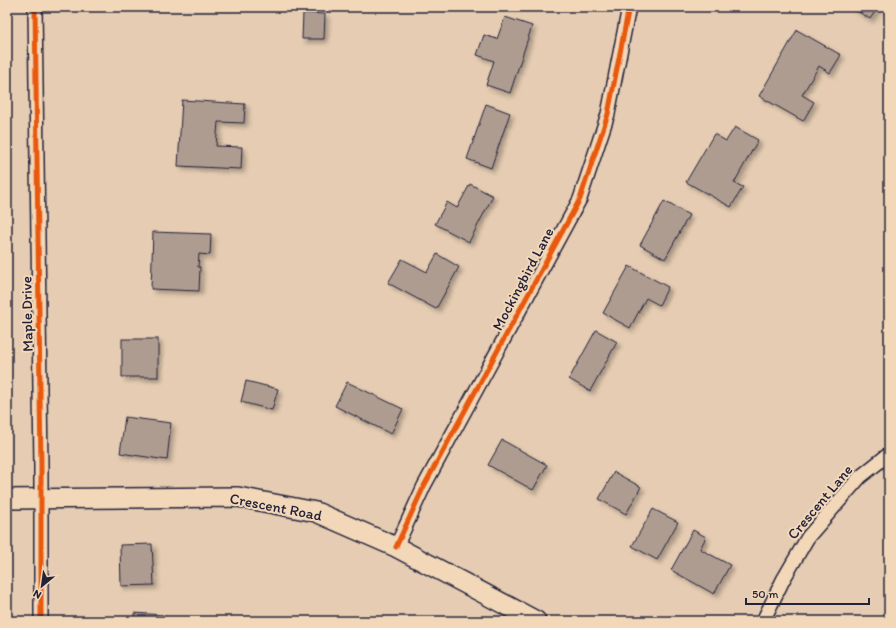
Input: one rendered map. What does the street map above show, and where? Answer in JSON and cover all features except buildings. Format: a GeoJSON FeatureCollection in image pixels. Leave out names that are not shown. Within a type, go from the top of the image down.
{"type":"FeatureCollection","features":[{"type":"Feature","properties":{"kind":"street","name":"Maple Drive"},"geometry":{"type":"LineString","coordinates":[[35,7],[41,466],[40,621]]}},
{"type":"Feature","properties":{"kind":"street","name":"Mockingbird Lane"},"geometry":{"type":"LineString","coordinates":[[396,547],[424,486],[580,199],[608,114],[629,7]]}},
{"type":"Feature","properties":{"kind":"street","name":"Crescent Lane"},"geometry":{"type":"LineString","coordinates":[[763,620],[783,580],[808,537],[860,477],[889,454]]}},
{"type":"Feature","properties":{"kind":"street","name":"Crescent Road"},"geometry":{"type":"LineString","coordinates":[[7,499],[238,497],[316,512],[396,547],[536,621]]}},
{"type":"Feature","properties":{"kind":"cycle path"},"geometry":{"type":"LineString","coordinates":[[35,7],[41,466],[41,621]]}},
{"type":"Feature","properties":{"kind":"cycle path"},"geometry":{"type":"LineString","coordinates":[[396,547],[424,486],[580,199],[608,114],[629,7]]}}]}
